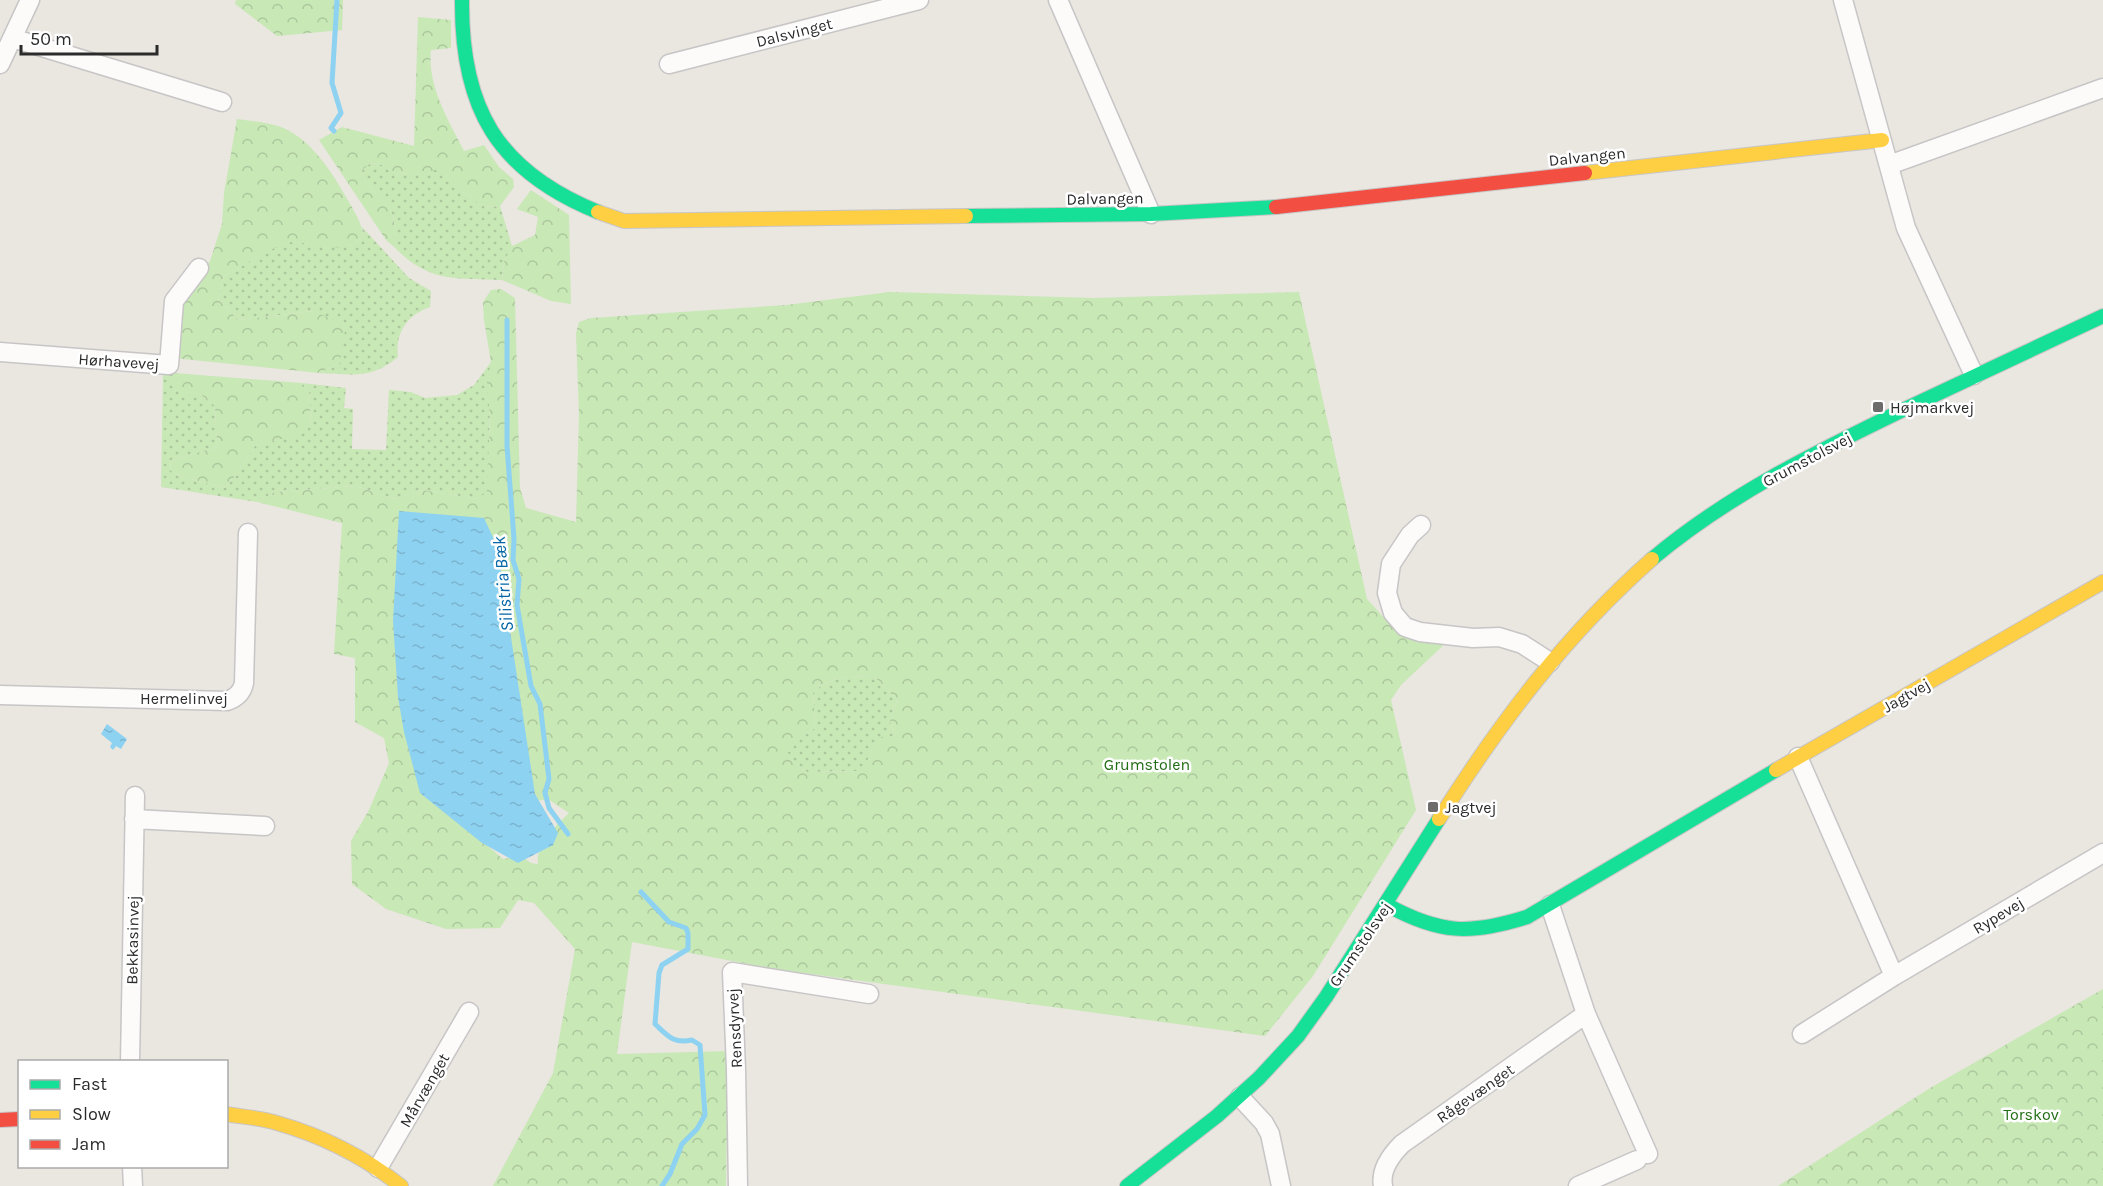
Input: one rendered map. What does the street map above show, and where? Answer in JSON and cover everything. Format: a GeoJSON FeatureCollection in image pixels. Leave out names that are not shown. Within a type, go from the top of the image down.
{"type":"FeatureCollection","features":[{"type":"Feature","properties":{"kind":"street"},"geometry":{"type":"LineString","coordinates":[[0,64],[9,31],[30,0]]}},
{"type":"Feature","properties":{"kind":"street","name":"Dalvangen"},"geometry":{"type":"LineString","coordinates":[[462,0],[463,45],[467,68],[478,107],[489,128],[507,152],[554,192],[585,208],[624,221],[1151,214],[1296,206],[1882,140]]}},
{"type":"Feature","properties":{"kind":"street","name":"Dalsvinget"},"geometry":{"type":"LineString","coordinates":[[669,64],[919,0]]}},
{"type":"Feature","properties":{"kind":"street"},"geometry":{"type":"LineString","coordinates":[[1058,0],[1151,214]]}},
{"type":"Feature","properties":{"kind":"street"},"geometry":{"type":"LineString","coordinates":[[1843,0],[1906,228],[1974,375]]}},
{"type":"Feature","properties":{"kind":"street"},"geometry":{"type":"LineString","coordinates":[[9,31],[222,102]]}},
{"type":"Feature","properties":{"kind":"street"},"geometry":{"type":"LineString","coordinates":[[1889,165],[2103,88]]}},
{"type":"Feature","properties":{"kind":"street","name":"Hørhavevej"},"geometry":{"type":"LineString","coordinates":[[0,352],[169,365],[174,301],[198,268]]}},
{"type":"Feature","properties":{"kind":"street","name":"Grumstolsvej"},"geometry":{"type":"LineString","coordinates":[[1127,1186],[1172,1154],[1240,1097],[1300,1034],[1387,905],[1490,740],[1550,662],[1602,606],[1651,560],[1724,505],[1785,468],[1974,375],[2102,319]]}},
{"type":"Feature","properties":{"kind":"street"},"geometry":{"type":"LineString","coordinates":[[1421,525],[1410,535],[1392,564],[1387,593],[1393,613],[1405,627],[1420,632],[1473,638],[1499,637],[1522,644],[1550,662]]}},
{"type":"Feature","properties":{"kind":"street","name":"Hermelinvej"},"geometry":{"type":"LineString","coordinates":[[0,695],[227,701],[233,699],[243,689],[244,683],[248,532]]}},
{"type":"Feature","properties":{"kind":"street","name":"Jagtvej"},"geometry":{"type":"LineString","coordinates":[[1387,905],[1423,924],[1463,930],[1483,930],[1505,925],[1527,916],[1550,905],[1798,757],[2103,582]]}},
{"type":"Feature","properties":{"kind":"street"},"geometry":{"type":"LineString","coordinates":[[1798,757],[1894,976]]}},
{"type":"Feature","properties":{"kind":"street","name":"Bekkasinvej"},"geometry":{"type":"LineString","coordinates":[[130,1060],[135,796]]}},
{"type":"Feature","properties":{"kind":"street"},"geometry":{"type":"LineString","coordinates":[[134,819],[265,826]]}},
{"type":"Feature","properties":{"kind":"street","name":"Rypevej"},"geometry":{"type":"LineString","coordinates":[[1802,1034],[1894,976],[2103,853]]}},
{"type":"Feature","properties":{"kind":"street"},"geometry":{"type":"LineString","coordinates":[[1550,905],[1586,1014],[1642,1157],[1578,1186]]}},
{"type":"Feature","properties":{"kind":"street","name":"Rensdyrvej"},"geometry":{"type":"LineString","coordinates":[[738,1186],[732,972],[869,994]]}},
{"type":"Feature","properties":{"kind":"street","name":"Mårvænget"},"geometry":{"type":"LineString","coordinates":[[378,1168],[469,1012]]}},
{"type":"Feature","properties":{"kind":"street","name":"Rågevænget"},"geometry":{"type":"LineString","coordinates":[[1383,1186],[1382,1181],[1388,1161],[1402,1144],[1586,1014]]}},
{"type":"Feature","properties":{"kind":"street"},"geometry":{"type":"LineString","coordinates":[[1240,1097],[1270,1134],[1281,1186]]}},
{"type":"Feature","properties":{"kind":"street"},"geometry":{"type":"LineString","coordinates":[[228,1114],[275,1122],[330,1142],[378,1168],[401,1186]]}},
{"type":"Feature","properties":{"kind":"street"},"geometry":{"type":"LineString","coordinates":[[0,1120],[18,1119]]}},
{"type":"Feature","properties":{"kind":"street"},"geometry":{"type":"LineString","coordinates":[[132,1168],[133,1186]]}},
{"type":"Feature","properties":{"kind":"green space"},"geometry":{"type":"Polygon","coordinates":[[[236,0],[343,0],[342,30],[277,36],[235,4],[236,0]]]}},
{"type":"Feature","properties":{"kind":"green space"},"geometry":{"type":"Polygon","coordinates":[[[418,17],[451,20],[451,48],[431,50],[435,89],[464,151],[484,145],[499,167],[513,179],[514,187],[500,206],[485,207],[455,187],[437,169],[424,175],[395,173],[382,165],[371,163],[362,170],[363,176],[391,210],[398,244],[393,246],[386,240],[319,140],[342,127],[414,146],[418,17]]]}},
{"type":"Feature","properties":{"kind":"green space"},"geometry":{"type":"Polygon","coordinates":[[[237,119],[278,126],[290,131],[311,147],[336,180],[361,227],[363,236],[348,246],[330,247],[286,243],[224,276],[218,299],[238,320],[313,311],[334,320],[345,331],[340,363],[319,373],[173,358],[181,303],[210,261],[222,224],[224,193],[237,119]]]}},
{"type":"Feature","properties":{"kind":"green space"},"geometry":{"type":"Polygon","coordinates":[[[371,163],[382,165],[396,173],[424,175],[437,168],[455,187],[485,207],[500,206],[512,246],[504,262],[502,280],[443,276],[418,267],[406,258],[393,246],[397,244],[397,236],[389,207],[369,186],[363,176],[362,170],[371,163]]]}},
{"type":"Feature","properties":{"kind":"green space"},"geometry":{"type":"Polygon","coordinates":[[[531,190],[569,215],[571,304],[551,301],[502,280],[504,262],[512,246],[535,235],[538,217],[517,209],[531,190]]]}},
{"type":"Feature","properties":{"kind":"green space"},"geometry":{"type":"Polygon","coordinates":[[[362,227],[409,278],[431,291],[430,307],[415,315],[404,326],[398,340],[398,357],[379,369],[361,374],[319,373],[340,363],[313,311],[238,320],[218,299],[224,276],[268,251],[291,242],[330,247],[348,246],[363,236],[362,227]]]}},
{"type":"Feature","properties":{"kind":"green space","name":"Grumstolen"},"geometry":{"type":"Polygon","coordinates":[[[501,289],[515,298],[520,488],[526,508],[576,522],[579,415],[576,333],[579,322],[591,318],[786,305],[890,292],[1095,298],[1299,292],[1367,599],[1396,631],[1448,641],[1401,685],[1391,700],[1416,810],[1313,976],[1265,1036],[774,969],[632,942],[617,1054],[728,1051],[726,1186],[493,1186],[553,1073],[575,949],[534,903],[518,900],[500,928],[446,929],[386,909],[352,884],[351,841],[369,810],[389,763],[384,738],[355,722],[355,658],[334,654],[342,523],[257,502],[275,492],[356,486],[394,499],[423,490],[477,499],[487,491],[490,417],[487,381],[491,362],[483,302],[491,290],[501,289]],[[874,676],[833,680],[813,693],[815,728],[786,749],[793,761],[807,772],[863,771],[877,737],[895,737],[890,721],[897,700],[874,676]],[[548,799],[477,811],[481,840],[503,859],[521,856],[531,863],[538,864],[543,842],[569,813],[548,799]]]}},
{"type":"Feature","properties":{"kind":"green space"},"geometry":{"type":"Polygon","coordinates":[[[491,362],[488,491],[477,499],[423,490],[394,499],[356,486],[275,492],[257,502],[161,487],[163,372],[174,373],[174,389],[184,394],[200,394],[215,406],[217,447],[171,460],[170,470],[177,475],[224,488],[255,446],[305,432],[311,423],[309,390],[302,383],[346,388],[344,408],[353,409],[352,449],[386,450],[389,390],[411,392],[425,398],[457,395],[474,385],[491,362]]]}},
{"type":"Feature","properties":{"kind":"green space"},"geometry":{"type":"Polygon","coordinates":[[[174,373],[302,383],[309,390],[311,424],[305,433],[255,446],[224,488],[177,475],[170,470],[171,460],[217,447],[215,406],[200,394],[182,394],[174,389],[174,373]]]}},
{"type":"Feature","properties":{"kind":"green space"},"geometry":{"type":"Polygon","coordinates":[[[874,676],[897,700],[890,721],[895,737],[877,737],[864,771],[807,772],[793,761],[785,749],[815,728],[813,693],[833,680],[874,676]]]}},
{"type":"Feature","properties":{"kind":"green space","name":"Torskov"},"geometry":{"type":"Polygon","coordinates":[[[2103,989],[2103,1186],[1778,1186],[1930,1088],[2103,989]]]}},
{"type":"Feature","properties":{"kind":"water"},"geometry":{"type":"Polygon","coordinates":[[[399,511],[484,518],[497,546],[535,794],[558,833],[553,845],[518,863],[482,843],[420,793],[404,732],[398,697],[393,621],[399,511]]]}},
{"type":"Feature","properties":{"kind":"water"},"geometry":{"type":"Polygon","coordinates":[[[107,724],[127,739],[121,749],[116,746],[113,750],[110,747],[112,743],[101,734],[107,724]]]}},
{"type":"Feature","properties":{"kind":"waterway","name":"Silistria Bæk"},"geometry":{"type":"LineString","coordinates":[[334,131],[331,128],[341,113],[332,83],[337,0]]}},
{"type":"Feature","properties":{"kind":"waterway","name":"Silistria Bæk"},"geometry":{"type":"LineString","coordinates":[[507,320],[507,446],[514,539],[513,560],[519,579],[517,605],[531,686],[540,704],[549,779],[545,793],[549,808],[568,834]]}},
{"type":"Feature","properties":{"kind":"waterway","name":"Silistria Bæk"},"geometry":{"type":"LineString","coordinates":[[641,892],[669,922],[686,928],[688,933],[688,949],[662,965],[659,973],[655,1024],[675,1040],[692,1040],[700,1045],[705,1115],[697,1129],[682,1144],[670,1174],[662,1186]]}},
{"type":"Feature","properties":{"kind":"traffic: fast"},"geometry":{"type":"LineString","coordinates":[[462,0],[463,38],[469,73],[478,104],[492,131],[510,155],[534,177],[563,196],[598,212]]}},
{"type":"Feature","properties":{"kind":"traffic: fast"},"geometry":{"type":"LineString","coordinates":[[966,216],[1151,214],[1276,207]]}},
{"type":"Feature","properties":{"kind":"traffic: fast"},"geometry":{"type":"LineString","coordinates":[[1652,559],[1711,515],[1806,458],[2103,316]]}},
{"type":"Feature","properties":{"kind":"traffic: fast"},"geometry":{"type":"LineString","coordinates":[[1387,905],[1423,922],[1456,929],[1489,927],[1527,917],[1776,770]]}},
{"type":"Feature","properties":{"kind":"traffic: fast"},"geometry":{"type":"LineString","coordinates":[[1127,1186],[1217,1116],[1259,1078],[1298,1036],[1326,997],[1439,819]]}},
{"type":"Feature","properties":{"kind":"traffic: slow"},"geometry":{"type":"LineString","coordinates":[[1585,173],[1882,140]]}},
{"type":"Feature","properties":{"kind":"traffic: slow"},"geometry":{"type":"LineString","coordinates":[[598,212],[624,221],[966,216]]}},
{"type":"Feature","properties":{"kind":"traffic: slow"},"geometry":{"type":"LineString","coordinates":[[1439,819],[1486,748],[1536,681],[1591,618],[1652,559]]}},
{"type":"Feature","properties":{"kind":"traffic: slow"},"geometry":{"type":"LineString","coordinates":[[1776,770],[2103,582]]}},
{"type":"Feature","properties":{"kind":"traffic: slow"},"geometry":{"type":"LineString","coordinates":[[228,1114],[271,1121],[311,1134],[358,1157],[401,1186]]}},
{"type":"Feature","properties":{"kind":"traffic: jam"},"geometry":{"type":"LineString","coordinates":[[1276,207],[1585,173]]}},
{"type":"Feature","properties":{"kind":"traffic: jam"},"geometry":{"type":"LineString","coordinates":[[0,1120],[18,1119]]}},
{"type":"Feature","properties":{"kind":"place","name":"Højmarkvej"},"geometry":{"type":"Point","coordinates":[1878,407]}},
{"type":"Feature","properties":{"kind":"place","name":"Jagtvej"},"geometry":{"type":"Point","coordinates":[1433,807]}}]}
